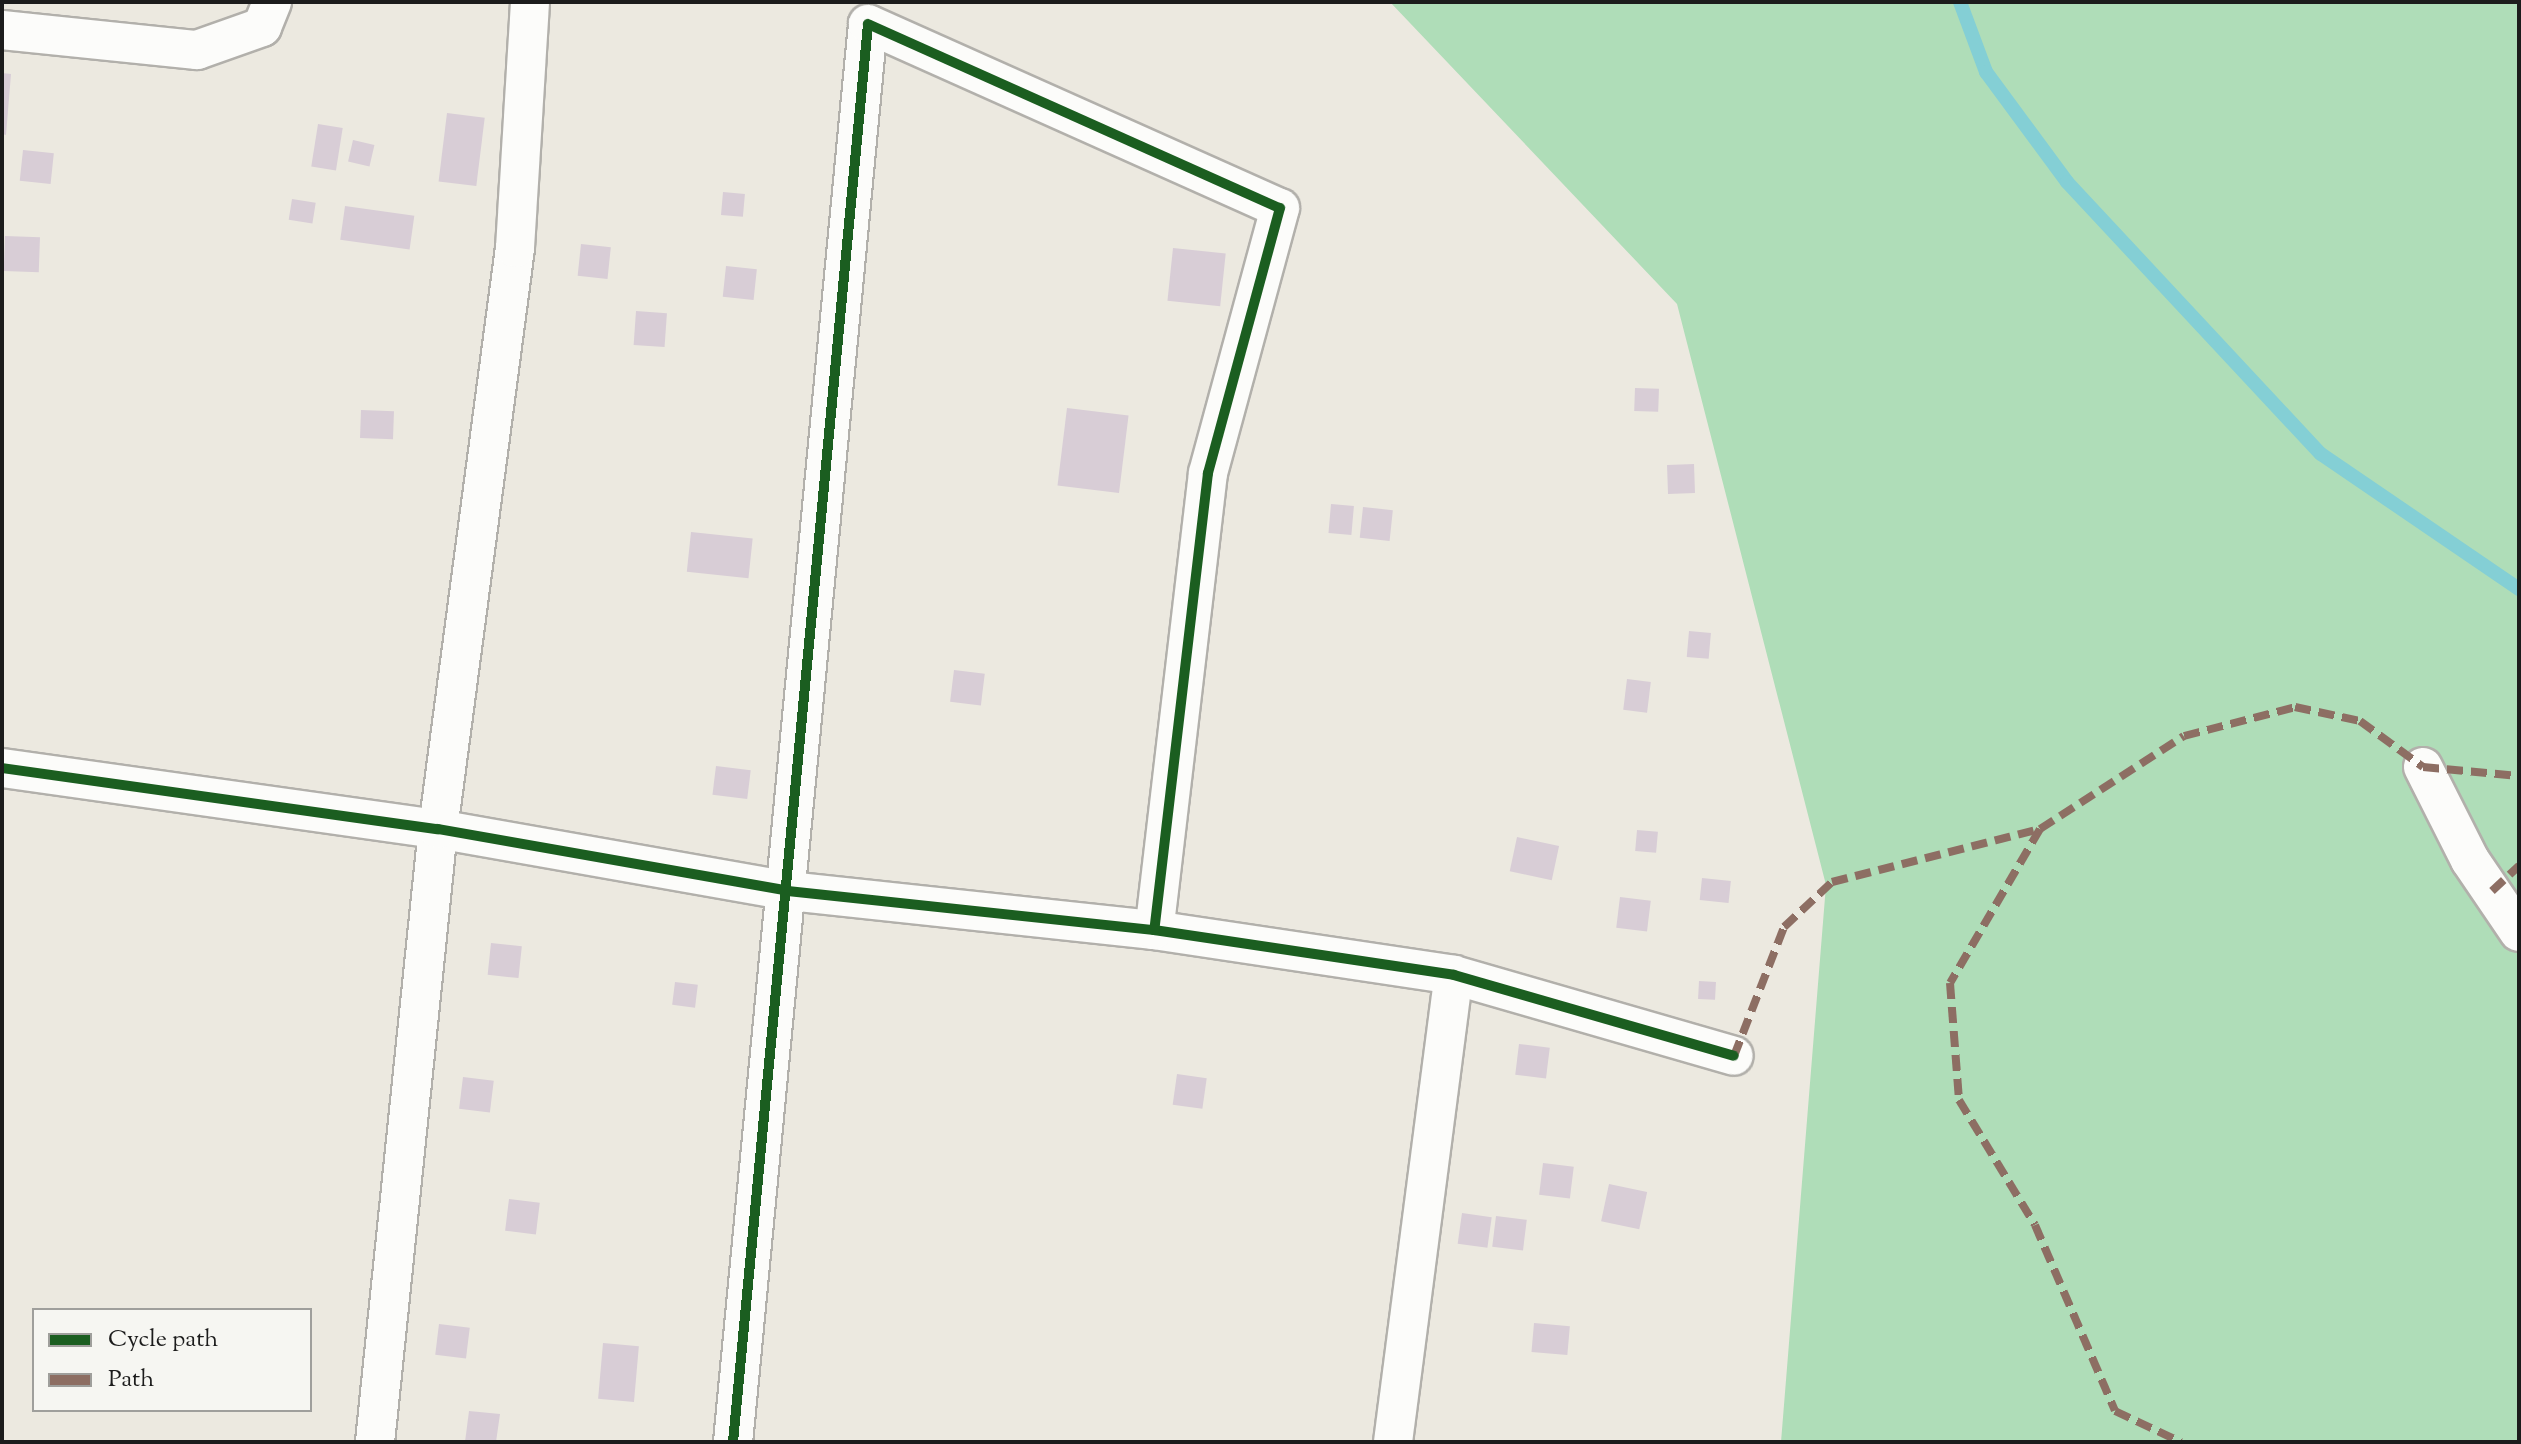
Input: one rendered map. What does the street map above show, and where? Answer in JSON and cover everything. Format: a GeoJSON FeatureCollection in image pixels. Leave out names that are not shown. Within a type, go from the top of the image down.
{"type":"FeatureCollection","features":[{"type":"Feature","properties":{"kind":"street"},"geometry":{"type":"LineString","coordinates":[[2,30],[197,50],[262,27],[272,2]]}},
{"type":"Feature","properties":{"kind":"street"},"geometry":{"type":"LineString","coordinates":[[375,1442],[438,829],[515,248],[530,2]]}},
{"type":"Feature","properties":{"kind":"street"},"geometry":{"type":"LineString","coordinates":[[733,1442],[788,891],[868,24],[1280,208],[1208,473],[1154,930]]}},
{"type":"Feature","properties":{"kind":"street"},"geometry":{"type":"LineString","coordinates":[[2423,767],[2470,860],[2519,932]]}},
{"type":"Feature","properties":{"kind":"street"},"geometry":{"type":"LineString","coordinates":[[2,768],[438,829],[788,891],[1154,930],[1454,975],[1734,1056]]}},
{"type":"Feature","properties":{"kind":"street"},"geometry":{"type":"LineString","coordinates":[[1393,1442],[1454,975]]}},
{"type":"Feature","properties":{"kind":"green space"},"geometry":{"type":"Polygon","coordinates":[[[1390,2],[2519,2],[2519,1442],[1781,1442],[1826,885],[1677,304],[1390,2]]]}},
{"type":"Feature","properties":{"kind":"building"},"geometry":{"type":"Polygon","coordinates":[[[2,73],[11,74],[6,135],[2,134],[2,73]]]}},
{"type":"Feature","properties":{"kind":"building"},"geometry":{"type":"Polygon","coordinates":[[[447,113],[485,118],[476,186],[439,181],[447,113]]]}},
{"type":"Feature","properties":{"kind":"building"},"geometry":{"type":"Polygon","coordinates":[[[318,124],[343,128],[336,170],[311,166],[318,124]]]}},
{"type":"Feature","properties":{"kind":"building"},"geometry":{"type":"Polygon","coordinates":[[[353,140],[374,145],[369,166],[348,161],[353,140]]]}},
{"type":"Feature","properties":{"kind":"building"},"geometry":{"type":"Polygon","coordinates":[[[23,150],[54,153],[51,184],[20,181],[23,150]]]}},
{"type":"Feature","properties":{"kind":"building"},"geometry":{"type":"Polygon","coordinates":[[[723,192],[745,194],[743,217],[721,215],[723,192]]]}},
{"type":"Feature","properties":{"kind":"building"},"geometry":{"type":"Polygon","coordinates":[[[292,199],[316,203],[312,223],[289,220],[292,199]]]}},
{"type":"Feature","properties":{"kind":"building"},"geometry":{"type":"Polygon","coordinates":[[[345,206],[414,216],[410,249],[340,240],[345,206]]]}},
{"type":"Feature","properties":{"kind":"building"},"geometry":{"type":"Polygon","coordinates":[[[5,236],[40,237],[39,272],[4,271],[5,236]]]}},
{"type":"Feature","properties":{"kind":"building"},"geometry":{"type":"Polygon","coordinates":[[[581,244],[611,247],[607,279],[578,276],[581,244]]]}},
{"type":"Feature","properties":{"kind":"building"},"geometry":{"type":"Polygon","coordinates":[[[1173,248],[1226,254],[1220,306],[1167,301],[1173,248]]]}},
{"type":"Feature","properties":{"kind":"building"},"geometry":{"type":"Polygon","coordinates":[[[726,266],[757,269],[754,300],[723,297],[726,266]]]}},
{"type":"Feature","properties":{"kind":"building"},"geometry":{"type":"Polygon","coordinates":[[[636,311],[667,313],[665,347],[634,345],[636,311]]]}},
{"type":"Feature","properties":{"kind":"building"},"geometry":{"type":"Polygon","coordinates":[[[1635,388],[1659,389],[1658,412],[1634,411],[1635,388]]]}},
{"type":"Feature","properties":{"kind":"building"},"geometry":{"type":"Polygon","coordinates":[[[1067,408],[1129,416],[1119,493],[1057,485],[1067,408]]]}},
{"type":"Feature","properties":{"kind":"building"},"geometry":{"type":"Polygon","coordinates":[[[361,410],[394,411],[393,439],[360,438],[361,410]]]}},
{"type":"Feature","properties":{"kind":"building"},"geometry":{"type":"Polygon","coordinates":[[[1694,464],[1695,493],[1668,494],[1667,465],[1694,464]]]}},
{"type":"Feature","properties":{"kind":"building"},"geometry":{"type":"Polygon","coordinates":[[[1331,504],[1354,506],[1351,535],[1328,533],[1331,504]]]}},
{"type":"Feature","properties":{"kind":"building"},"geometry":{"type":"Polygon","coordinates":[[[1363,507],[1393,510],[1390,541],[1360,538],[1363,507]]]}},
{"type":"Feature","properties":{"kind":"building"},"geometry":{"type":"Polygon","coordinates":[[[691,532],[753,538],[748,578],[687,572],[691,532]]]}},
{"type":"Feature","properties":{"kind":"building"},"geometry":{"type":"Polygon","coordinates":[[[1689,631],[1711,633],[1709,659],[1687,657],[1689,631]]]}},
{"type":"Feature","properties":{"kind":"building"},"geometry":{"type":"Polygon","coordinates":[[[954,670],[985,674],[981,706],[950,702],[954,670]]]}},
{"type":"Feature","properties":{"kind":"building"},"geometry":{"type":"Polygon","coordinates":[[[1627,679],[1651,682],[1647,713],[1623,710],[1627,679]]]}},
{"type":"Feature","properties":{"kind":"building"},"geometry":{"type":"Polygon","coordinates":[[[716,766],[751,770],[747,799],[712,795],[716,766]]]}},
{"type":"Feature","properties":{"kind":"building"},"geometry":{"type":"Polygon","coordinates":[[[1637,830],[1658,832],[1656,853],[1635,851],[1637,830]]]}},
{"type":"Feature","properties":{"kind":"building"},"geometry":{"type":"Polygon","coordinates":[[[1517,837],[1559,846],[1552,880],[1510,871],[1517,837]]]}},
{"type":"Feature","properties":{"kind":"building"},"geometry":{"type":"Polygon","coordinates":[[[1702,878],[1731,881],[1729,903],[1700,900],[1702,878]]]}},
{"type":"Feature","properties":{"kind":"building"},"geometry":{"type":"Polygon","coordinates":[[[1620,897],[1651,901],[1647,932],[1616,928],[1620,897]]]}},
{"type":"Feature","properties":{"kind":"building"},"geometry":{"type":"Polygon","coordinates":[[[491,943],[522,946],[518,978],[488,975],[491,943]]]}},
{"type":"Feature","properties":{"kind":"building"},"geometry":{"type":"Polygon","coordinates":[[[1699,981],[1716,982],[1715,1000],[1698,999],[1699,981]]]}},
{"type":"Feature","properties":{"kind":"building"},"geometry":{"type":"Polygon","coordinates":[[[675,982],[698,985],[695,1008],[672,1005],[675,982]]]}},
{"type":"Feature","properties":{"kind":"building"},"geometry":{"type":"Polygon","coordinates":[[[1519,1044],[1550,1048],[1546,1079],[1515,1075],[1519,1044]]]}},
{"type":"Feature","properties":{"kind":"building"},"geometry":{"type":"Polygon","coordinates":[[[1177,1074],[1207,1078],[1202,1109],[1173,1105],[1177,1074]]]}},
{"type":"Feature","properties":{"kind":"building"},"geometry":{"type":"Polygon","coordinates":[[[463,1077],[494,1081],[490,1113],[459,1109],[463,1077]]]}},
{"type":"Feature","properties":{"kind":"building"},"geometry":{"type":"Polygon","coordinates":[[[1543,1163],[1574,1167],[1570,1199],[1539,1195],[1543,1163]]]}},
{"type":"Feature","properties":{"kind":"building"},"geometry":{"type":"Polygon","coordinates":[[[1609,1184],[1647,1192],[1639,1229],[1601,1221],[1609,1184]]]}},
{"type":"Feature","properties":{"kind":"building"},"geometry":{"type":"Polygon","coordinates":[[[509,1199],[540,1203],[536,1235],[505,1231],[509,1199]]]}},
{"type":"Feature","properties":{"kind":"building"},"geometry":{"type":"Polygon","coordinates":[[[1462,1213],[1492,1217],[1487,1248],[1458,1244],[1462,1213]]]}},
{"type":"Feature","properties":{"kind":"building"},"geometry":{"type":"Polygon","coordinates":[[[1496,1216],[1527,1220],[1523,1251],[1492,1247],[1496,1216]]]}},
{"type":"Feature","properties":{"kind":"building"},"geometry":{"type":"Polygon","coordinates":[[[1534,1323],[1570,1326],[1567,1355],[1531,1352],[1534,1323]]]}},
{"type":"Feature","properties":{"kind":"building"},"geometry":{"type":"Polygon","coordinates":[[[439,1324],[470,1328],[466,1359],[435,1355],[439,1324]]]}},
{"type":"Feature","properties":{"kind":"building"},"geometry":{"type":"Polygon","coordinates":[[[603,1343],[639,1346],[634,1402],[598,1399],[603,1343]]]}},
{"type":"Feature","properties":{"kind":"building"},"geometry":{"type":"Polygon","coordinates":[[[469,1411],[500,1414],[496,1442],[465,1442],[469,1411]]]}},
{"type":"Feature","properties":{"kind":"waterway"},"geometry":{"type":"LineString","coordinates":[[1960,2],[1986,72],[2067,182],[2321,454],[2519,589]]}},
{"type":"Feature","properties":{"kind":"marked path"},"geometry":{"type":"LineString","coordinates":[[1734,1056],[1784,927],[1832,882],[2040,829],[2184,736],[2295,707],[2360,721],[2423,767],[2519,776]]}},
{"type":"Feature","properties":{"kind":"marked path"},"geometry":{"type":"LineString","coordinates":[[2040,829],[1950,983],[1959,1100],[2035,1225],[2115,1411],[2181,1442]]}},
{"type":"Feature","properties":{"kind":"marked path"},"geometry":{"type":"LineString","coordinates":[[2492,891],[2519,866]]}},
{"type":"Feature","properties":{"kind":"cycle path"},"geometry":{"type":"LineString","coordinates":[[733,1442],[868,24],[1280,208],[1208,473],[1154,930]]}},
{"type":"Feature","properties":{"kind":"cycle path"},"geometry":{"type":"LineString","coordinates":[[2,768],[438,829],[788,891],[1154,930],[1454,975],[1734,1056]]}}]}
